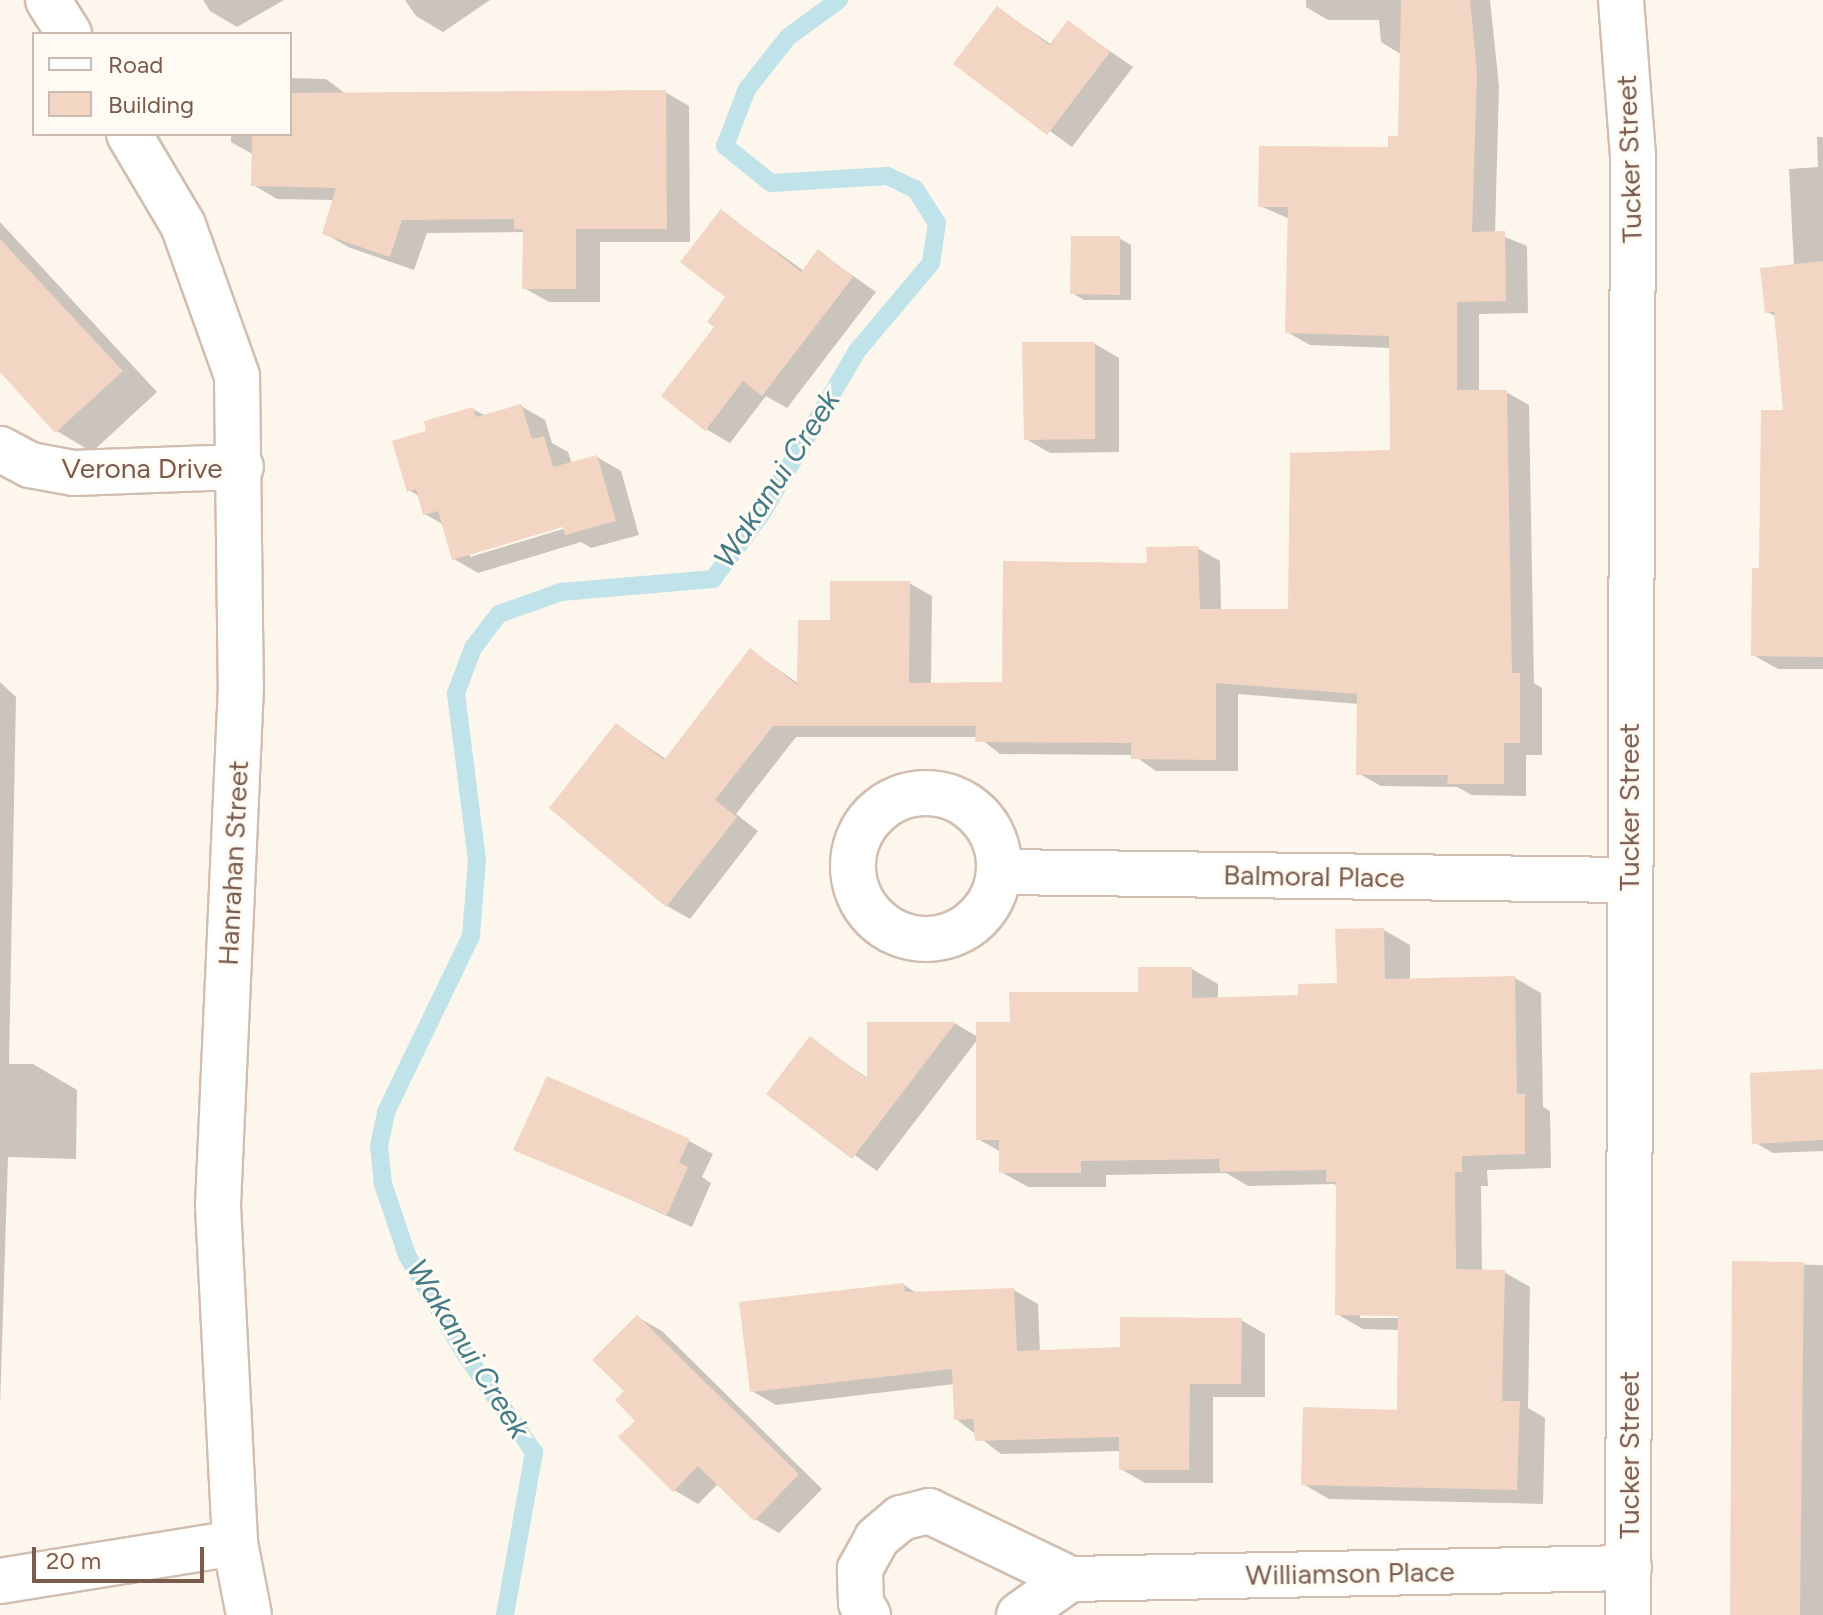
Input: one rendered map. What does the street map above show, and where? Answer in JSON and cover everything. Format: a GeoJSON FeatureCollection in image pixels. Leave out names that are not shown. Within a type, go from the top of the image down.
{"type":"FeatureCollection","features":[{"type":"Feature","properties":{"kind":"street"},"geometry":{"type":"LineString","coordinates":[[48,0],[68,32]]}},
{"type":"Feature","properties":{"kind":"street","name":"Tucker Street"},"geometry":{"type":"LineString","coordinates":[[1621,0],[1633,155],[1628,1615]]}},
{"type":"Feature","properties":{"kind":"street","name":"Hanrahan Street"},"geometry":{"type":"LineString","coordinates":[[130,136],[183,225],[237,376],[241,467],[241,685],[218,1206],[235,1543],[249,1615]]}},
{"type":"Feature","properties":{"kind":"street","name":"Verona Drive"},"geometry":{"type":"LineString","coordinates":[[0,449],[30,465],[74,473],[241,467]]}},
{"type":"Feature","properties":{"kind":"street","name":"Balmoral Place"},"geometry":{"type":"LineString","coordinates":[[1000,872],[1629,880]]}},
{"type":"Feature","properties":{"kind":"street","name":"Williamson Place"},"geometry":{"type":"LineString","coordinates":[[868,1615],[861,1603],[860,1569],[877,1538],[901,1518],[929,1511],[1070,1579],[1629,1568]]}},
{"type":"Feature","properties":{"kind":"street"},"geometry":{"type":"LineString","coordinates":[[0,1581],[235,1543]]}},
{"type":"Feature","properties":{"kind":"street"},"geometry":{"type":"LineString","coordinates":[[1019,1615],[1070,1579]]}},
{"type":"Feature","properties":{"kind":"building"},"geometry":{"type":"Polygon","coordinates":[[[1401,0],[1470,0],[1477,72],[1472,232],[1505,231],[1506,301],[1457,302],[1457,390],[1507,390],[1512,673],[1520,673],[1520,743],[1504,743],[1504,784],[1447,784],[1448,775],[1356,775],[1357,694],[1216,683],[1216,760],[1131,759],[1131,743],[975,742],[976,726],[773,726],[715,800],[737,817],[666,907],[549,808],[616,723],[664,760],[750,648],[797,685],[798,620],[830,620],[830,581],[910,581],[909,683],[1002,682],[1003,561],[1147,563],[1146,547],[1198,546],[1200,609],[1288,609],[1290,453],[1390,450],[1389,336],[1285,333],[1288,207],[1258,207],[1259,146],[1388,147],[1388,136],[1398,136],[1401,0]]]}},
{"type":"Feature","properties":{"kind":"building"},"geometry":{"type":"Polygon","coordinates":[[[997,6],[1049,45],[1068,20],[1110,52],[1047,135],[953,64],[997,6]]]}},
{"type":"Feature","properties":{"kind":"building"},"geometry":{"type":"Polygon","coordinates":[[[666,90],[667,229],[576,229],[576,289],[522,289],[523,229],[514,229],[514,219],[402,220],[390,257],[322,234],[336,188],[251,186],[252,136],[292,136],[292,93],[666,90]]]}},
{"type":"Feature","properties":{"kind":"building"},"geometry":{"type":"Polygon","coordinates":[[[721,209],[801,272],[818,249],[853,277],[762,396],[743,381],[705,431],[661,396],[714,327],[707,322],[725,297],[680,262],[721,209]]]}},
{"type":"Feature","properties":{"kind":"building"},"geometry":{"type":"Polygon","coordinates":[[[1071,236],[1120,236],[1120,295],[1070,294],[1071,236]]]}},
{"type":"Feature","properties":{"kind":"building"},"geometry":{"type":"Polygon","coordinates":[[[0,239],[123,371],[55,433],[0,372],[0,239]]]}},
{"type":"Feature","properties":{"kind":"building"},"geometry":{"type":"Polygon","coordinates":[[[1823,261],[1823,657],[1751,656],[1752,568],[1759,568],[1761,410],[1783,410],[1774,312],[1765,313],[1760,268],[1823,261]]]}},
{"type":"Feature","properties":{"kind":"building"},"geometry":{"type":"Polygon","coordinates":[[[1022,342],[1095,342],[1095,439],[1024,440],[1022,342]]]}},
{"type":"Feature","properties":{"kind":"building"},"geometry":{"type":"Polygon","coordinates":[[[521,404],[532,439],[544,436],[553,467],[597,455],[616,521],[565,535],[563,527],[452,560],[438,511],[423,515],[416,489],[407,492],[392,441],[426,431],[424,421],[473,407],[476,417],[521,404]]]}},
{"type":"Feature","properties":{"kind":"building"},"geometry":{"type":"Polygon","coordinates":[[[1384,928],[1385,979],[1515,976],[1517,1094],[1525,1094],[1525,1154],[1462,1156],[1462,1172],[1455,1172],[1456,1269],[1505,1270],[1502,1401],[1520,1401],[1517,1490],[1301,1485],[1303,1407],[1397,1410],[1398,1316],[1335,1315],[1336,1182],[1326,1182],[1326,1170],[1220,1172],[1219,1159],[1081,1161],[1081,1173],[999,1173],[999,1140],[976,1140],[976,1022],[1010,1022],[1009,992],[1138,992],[1138,967],[1192,967],[1192,998],[1298,995],[1298,984],[1337,983],[1335,929],[1384,928]]]}},
{"type":"Feature","properties":{"kind":"building"},"geometry":{"type":"Polygon","coordinates":[[[867,1022],[956,1022],[852,1159],[766,1094],[810,1036],[867,1079],[867,1022]]]}},
{"type":"Feature","properties":{"kind":"building"},"geometry":{"type":"Polygon","coordinates":[[[1823,1069],[1823,1140],[1752,1144],[1750,1073],[1823,1069]]]}},
{"type":"Feature","properties":{"kind":"building"},"geometry":{"type":"Polygon","coordinates":[[[547,1076],[690,1139],[679,1162],[688,1167],[667,1215],[513,1150],[547,1076]]]}},
{"type":"Feature","properties":{"kind":"building"},"geometry":{"type":"Polygon","coordinates":[[[1732,1261],[1804,1262],[1800,1615],[1730,1615],[1732,1261]]]}},
{"type":"Feature","properties":{"kind":"building"},"geometry":{"type":"Polygon","coordinates":[[[904,1283],[905,1292],[1014,1288],[1017,1351],[1120,1347],[1120,1317],[1242,1318],[1241,1384],[1190,1384],[1189,1470],[1119,1470],[1119,1437],[975,1441],[973,1419],[954,1420],[952,1369],[750,1392],[739,1302],[904,1283]]]}},
{"type":"Feature","properties":{"kind":"building"},"geometry":{"type":"Polygon","coordinates":[[[637,1315],[799,1474],[754,1521],[698,1466],[673,1492],[618,1437],[635,1421],[615,1400],[624,1391],[592,1360],[637,1315]]]}},
{"type":"Feature","properties":{"kind":"waterway","name":"Wakanui Creek"},"geometry":{"type":"LineString","coordinates":[[505,1615],[534,1452],[465,1354],[407,1255],[383,1184],[379,1146],[386,1112],[471,936],[477,860],[456,693],[473,648],[499,614],[561,592],[713,579],[762,513],[857,351],[931,263],[937,223],[915,189],[887,176],[771,183],[725,146],[747,89],[788,37],[839,0]]}}]}
